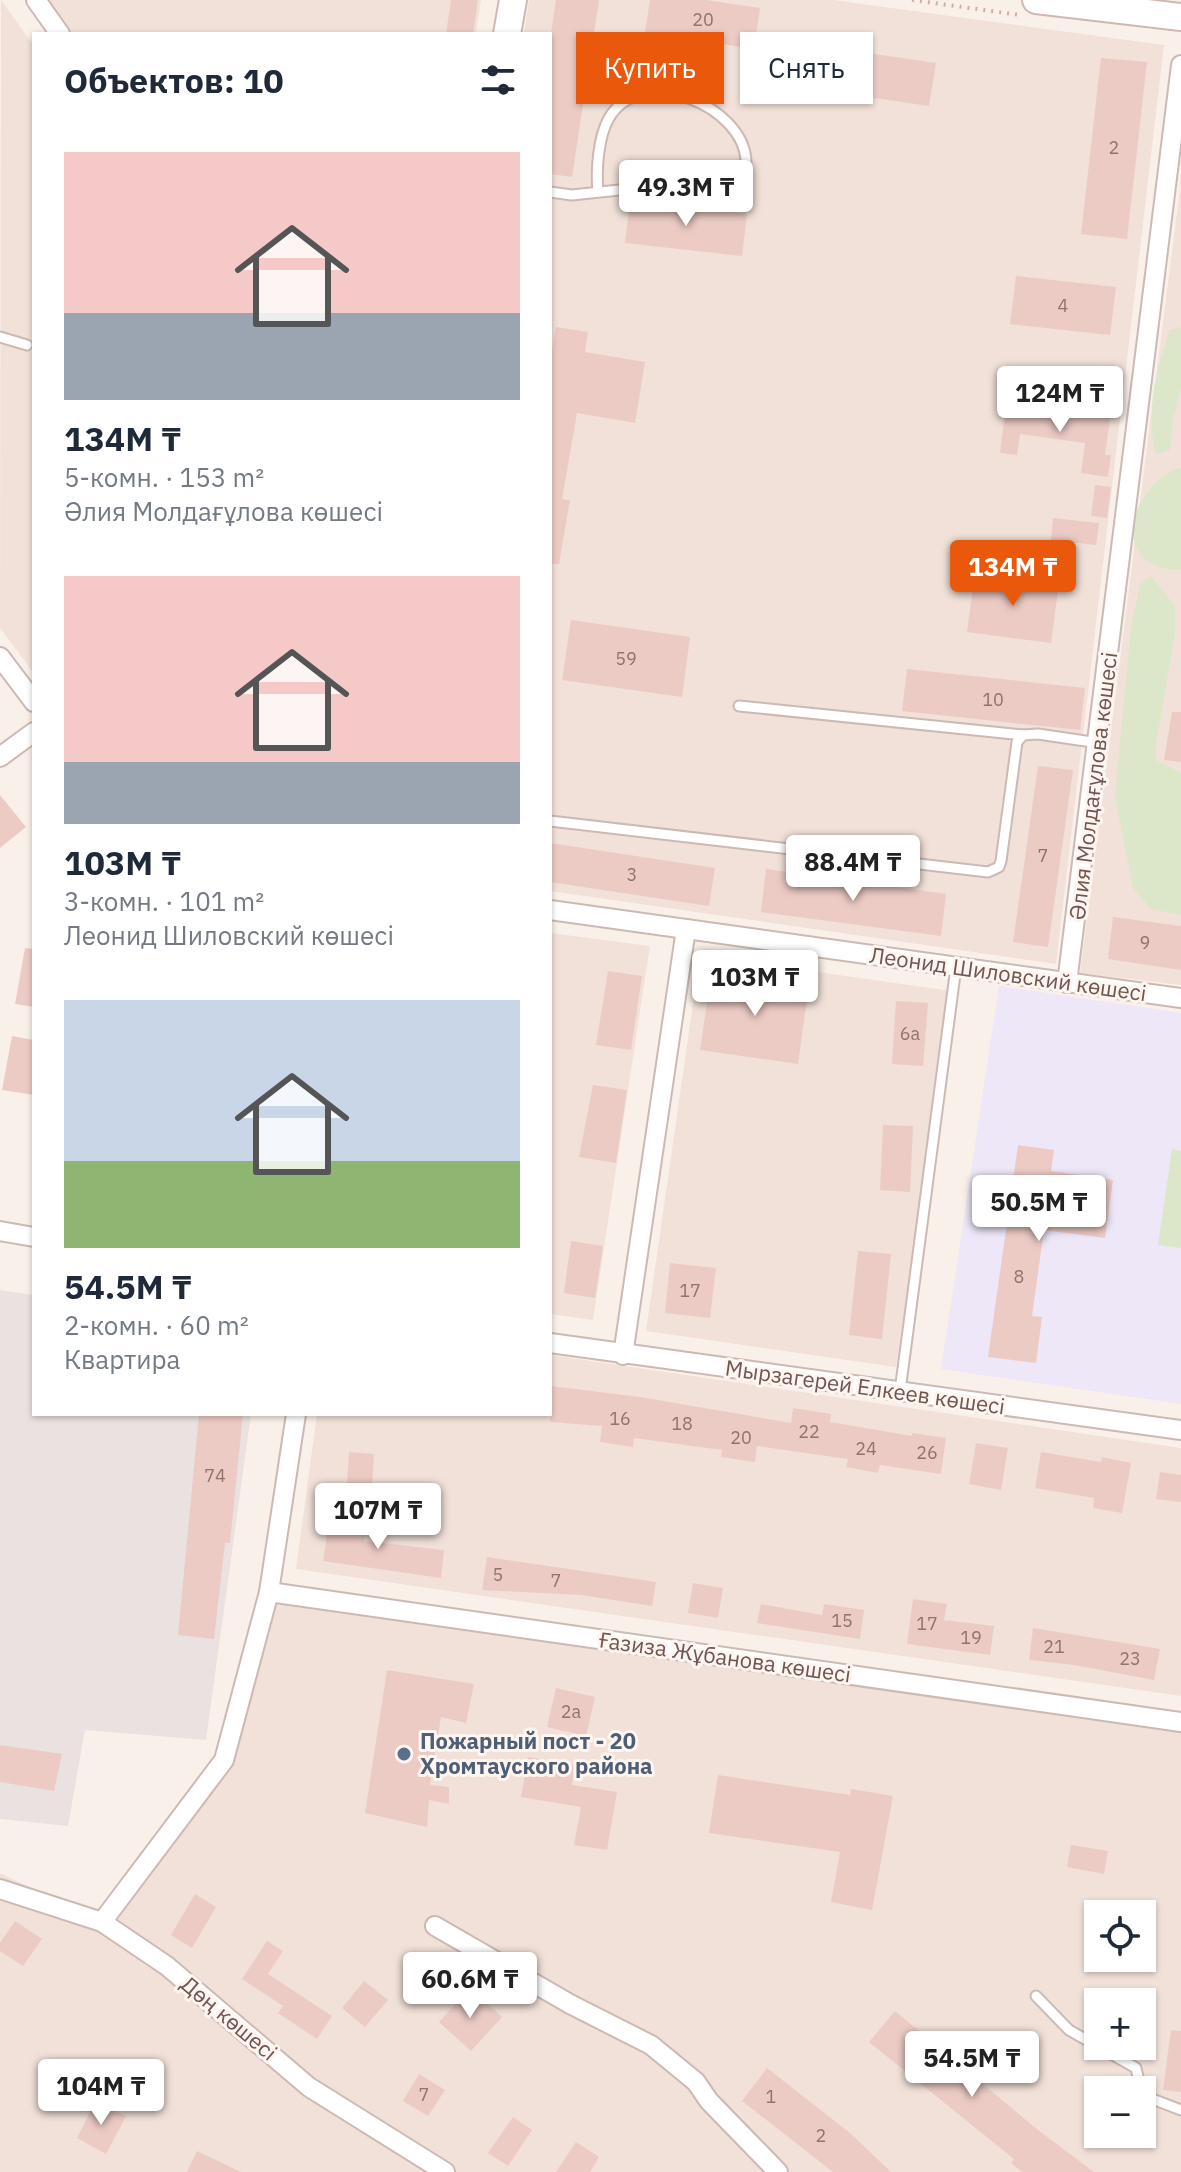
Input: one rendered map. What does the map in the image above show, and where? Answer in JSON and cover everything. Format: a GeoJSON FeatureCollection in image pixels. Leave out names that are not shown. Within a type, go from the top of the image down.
{"type":"FeatureCollection","features":[{"type":"Feature","properties":{"kind":"main road"},"geometry":{"type":"LineString","coordinates":[[507,32],[513,0]]}},
{"type":"Feature","properties":{"kind":"main road"},"geometry":{"type":"LineString","coordinates":[[1036,0],[1181,17]]}},
{"type":"Feature","properties":{"kind":"street"},"geometry":{"type":"LineString","coordinates":[[36,0],[59,32]]}},
{"type":"Feature","properties":{"kind":"street","name":"Әлия Молдағұлова көшесі"},"geometry":{"type":"LineString","coordinates":[[1067,983],[1181,65]]}},
{"type":"Feature","properties":{"kind":"street"},"geometry":{"type":"LineString","coordinates":[[0,657],[32,699]]}},
{"type":"Feature","properties":{"kind":"street"},"geometry":{"type":"LineString","coordinates":[[0,757],[32,733]]}},
{"type":"Feature","properties":{"kind":"street","name":"Леонид Шиловский көшесі"},"geometry":{"type":"LineString","coordinates":[[552,910],[1181,998]]}},
{"type":"Feature","properties":{"kind":"street"},"geometry":{"type":"LineString","coordinates":[[623,1355],[686,929]]}},
{"type":"Feature","properties":{"kind":"street"},"geometry":{"type":"LineString","coordinates":[[0,1231],[32,1237]]}},
{"type":"Feature","properties":{"kind":"street","name":"Мырзагерей Елкеев көшесі"},"geometry":{"type":"LineString","coordinates":[[552,1343],[1181,1430]]}},
{"type":"Feature","properties":{"kind":"street"},"geometry":{"type":"LineString","coordinates":[[102,1922],[224,1760],[269,1592],[296,1416]]}},
{"type":"Feature","properties":{"kind":"street","name":"Ғазиза Жұбанова көшесі"},"geometry":{"type":"LineString","coordinates":[[269,1592],[1181,1722]]}},
{"type":"Feature","properties":{"kind":"street","name":"Дөң көшесі"},"geometry":{"type":"LineString","coordinates":[[0,1889],[102,1922],[167,1966],[309,2087],[445,2172]]}},
{"type":"Feature","properties":{"kind":"street"},"geometry":{"type":"LineString","coordinates":[[435,1926],[570,2004],[651,2045],[696,2082],[778,2172]]}},
{"type":"Feature","properties":{"kind":"lane"},"geometry":{"type":"LineString","coordinates":[[552,192],[598,192],[638,188],[722,197],[738,185],[747,165],[740,137],[720,115],[685,96],[651,92],[627,100],[608,119],[596,171],[598,192]]}},
{"type":"Feature","properties":{"kind":"lane"},"geometry":{"type":"LineString","coordinates":[[0,337],[27,345]]}},
{"type":"Feature","properties":{"kind":"lane"},"geometry":{"type":"LineString","coordinates":[[739,706],[1038,734],[1099,743]]}},
{"type":"Feature","properties":{"kind":"lane"},"geometry":{"type":"LineString","coordinates":[[552,821],[988,872],[999,867],[1001,861],[1017,742],[1023,735]]}},
{"type":"Feature","properties":{"kind":"lane"},"geometry":{"type":"LineString","coordinates":[[900,1391],[956,967]]}},
{"type":"Feature","properties":{"kind":"lane"},"geometry":{"type":"LineString","coordinates":[[1036,1996],[1069,2030],[1136,2068],[1138,2076]]}},
{"type":"Feature","properties":{"kind":"lane"},"geometry":{"type":"LineString","coordinates":[[1156,2099],[1181,2110]]}},
{"type":"Feature","properties":{"kind":"shaded area"},"geometry":{"type":"Polygon","coordinates":[[[1,0],[32,43],[32,670],[0,628],[1,0]]]}},
{"type":"Feature","properties":{"kind":"shaded area"},"geometry":{"type":"Polygon","coordinates":[[[49,0],[481,0],[476,32],[69,32],[49,0]]]}},
{"type":"Feature","properties":{"kind":"shaded area"},"geometry":{"type":"Polygon","coordinates":[[[529,0],[833,0],[1164,45],[1056,964],[552,891],[552,32],[524,32],[529,0]]]}},
{"type":"Feature","properties":{"kind":"shaded area"},"geometry":{"type":"Polygon","coordinates":[[[1181,181],[1181,985],[1080,973],[1181,181]]]}},
{"type":"Feature","properties":{"kind":"shaded area"},"geometry":{"type":"Polygon","coordinates":[[[552,933],[650,946],[593,1320],[552,1314],[552,933]]]}},
{"type":"Feature","properties":{"kind":"shaded area"},"geometry":{"type":"Polygon","coordinates":[[[700,955],[951,991],[896,1367],[646,1331],[700,955]]]}},
{"type":"Feature","properties":{"kind":"shaded area"},"geometry":{"type":"Polygon","coordinates":[[[999,986],[1181,1013],[1181,1404],[941,1369],[999,986]]]}},
{"type":"Feature","properties":{"kind":"shaded area"},"geometry":{"type":"Polygon","coordinates":[[[0,1290],[32,1295],[32,1416],[251,1416],[206,1740],[85,1730],[68,1826],[0,1819],[0,1290]]]}},
{"type":"Feature","properties":{"kind":"shaded area"},"geometry":{"type":"Polygon","coordinates":[[[552,1355],[1181,1448],[1181,1696],[296,1569],[317,1416],[552,1416],[552,1355]]]}},
{"type":"Feature","properties":{"kind":"shaded area"},"geometry":{"type":"Polygon","coordinates":[[[269,1592],[1181,1722],[1181,2172],[0,2172],[0,1873],[102,1922],[224,1760],[269,1592]]]}},
{"type":"Feature","properties":{"kind":"green space"},"geometry":{"type":"Polygon","coordinates":[[[1181,327],[1181,389],[1173,418],[1170,450],[1156,454],[1152,407],[1157,376],[1170,330],[1181,327]]]}},
{"type":"Feature","properties":{"kind":"green space"},"geometry":{"type":"Polygon","coordinates":[[[1181,467],[1181,570],[1157,566],[1142,556],[1134,542],[1133,525],[1138,507],[1149,491],[1163,477],[1181,467]]]}},
{"type":"Feature","properties":{"kind":"green space"},"geometry":{"type":"Polygon","coordinates":[[[1151,576],[1175,606],[1175,633],[1156,743],[1156,760],[1181,773],[1181,915],[1151,909],[1133,888],[1115,796],[1131,627],[1140,584],[1151,576]]]}},
{"type":"Feature","properties":{"kind":"green space"},"geometry":{"type":"Polygon","coordinates":[[[1172,1149],[1181,1151],[1181,1248],[1158,1245],[1172,1149]]]}},
{"type":"Feature","properties":{"kind":"building"},"geometry":{"type":"Polygon","coordinates":[[[451,0],[478,0],[473,32],[446,32],[451,0]]]}},
{"type":"Feature","properties":{"kind":"building"},"geometry":{"type":"Polygon","coordinates":[[[556,0],[599,0],[594,32],[576,32],[576,104],[583,104],[572,177],[552,174],[552,32],[556,0]]]}},
{"type":"Feature","properties":{"kind":"building"},"geometry":{"type":"Polygon","coordinates":[[[650,0],[706,0],[760,8],[756,32],[740,32],[740,47],[724,44],[724,32],[645,32],[650,0]]]}},
{"type":"Feature","properties":{"kind":"building"},"geometry":{"type":"Polygon","coordinates":[[[873,54],[936,63],[929,106],[873,98],[873,54]]]}},
{"type":"Feature","properties":{"kind":"building"},"geometry":{"type":"Polygon","coordinates":[[[1101,58],[1147,62],[1127,239],[1081,234],[1101,58]]]}},
{"type":"Feature","properties":{"kind":"building"},"geometry":{"type":"Polygon","coordinates":[[[630,200],[747,214],[742,256],[625,243],[630,200]]]}},
{"type":"Feature","properties":{"kind":"building"},"geometry":{"type":"Polygon","coordinates":[[[1016,276],[1116,287],[1110,335],[1010,324],[1016,276]]]}},
{"type":"Feature","properties":{"kind":"building"},"geometry":{"type":"Polygon","coordinates":[[[556,327],[588,332],[585,352],[645,362],[635,423],[577,413],[562,499],[570,500],[559,564],[552,564],[552,350],[556,327]]]}},
{"type":"Feature","properties":{"kind":"building"},"geometry":{"type":"Polygon","coordinates":[[[1006,405],[1110,418],[1105,455],[1111,455],[1108,477],[1081,473],[1085,443],[1020,434],[1017,455],[1000,453],[1006,405]]]}},
{"type":"Feature","properties":{"kind":"building"},"geometry":{"type":"Polygon","coordinates":[[[1095,485],[1111,487],[1107,518],[1091,516],[1095,485]]]}},
{"type":"Feature","properties":{"kind":"building"},"geometry":{"type":"Polygon","coordinates":[[[1053,518],[1099,523],[1096,545],[1051,540],[1053,518]]]}},
{"type":"Feature","properties":{"kind":"building"},"geometry":{"type":"Polygon","coordinates":[[[975,573],[1059,583],[1051,643],[967,632],[975,573]]]}},
{"type":"Feature","properties":{"kind":"building"},"geometry":{"type":"Polygon","coordinates":[[[571,620],[690,637],[682,697],[562,680],[571,620]]]}},
{"type":"Feature","properties":{"kind":"building"},"geometry":{"type":"Polygon","coordinates":[[[907,669],[1085,688],[1080,730],[902,711],[907,669]]]}},
{"type":"Feature","properties":{"kind":"building"},"geometry":{"type":"Polygon","coordinates":[[[1172,712],[1181,712],[1181,762],[1164,760],[1172,712]]]}},
{"type":"Feature","properties":{"kind":"building"},"geometry":{"type":"Polygon","coordinates":[[[1038,766],[1073,770],[1048,947],[1013,942],[1038,766]]]}},
{"type":"Feature","properties":{"kind":"building"},"geometry":{"type":"Polygon","coordinates":[[[0,795],[26,827],[0,848],[0,795]]]}},
{"type":"Feature","properties":{"kind":"building"},"geometry":{"type":"Polygon","coordinates":[[[552,843],[715,868],[709,906],[552,882],[552,843]]]}},
{"type":"Feature","properties":{"kind":"building"},"geometry":{"type":"Polygon","coordinates":[[[766,869],[946,894],[941,936],[761,912],[766,869]]]}},
{"type":"Feature","properties":{"kind":"building"},"geometry":{"type":"Polygon","coordinates":[[[1113,917],[1181,926],[1181,970],[1108,959],[1113,917]]]}},
{"type":"Feature","properties":{"kind":"building"},"geometry":{"type":"Polygon","coordinates":[[[25,948],[32,949],[32,1007],[15,1004],[25,948]]]}},
{"type":"Feature","properties":{"kind":"building"},"geometry":{"type":"Polygon","coordinates":[[[608,971],[642,976],[631,1050],[596,1045],[608,971]]]}},
{"type":"Feature","properties":{"kind":"building"},"geometry":{"type":"Polygon","coordinates":[[[712,971],[809,985],[798,1064],[700,1050],[712,971]]]}},
{"type":"Feature","properties":{"kind":"building"},"geometry":{"type":"Polygon","coordinates":[[[896,1001],[928,1003],[923,1066],[892,1064],[896,1001]]]}},
{"type":"Feature","properties":{"kind":"building"},"geometry":{"type":"Polygon","coordinates":[[[12,1036],[32,1040],[32,1095],[2,1090],[12,1036]]]}},
{"type":"Feature","properties":{"kind":"building"},"geometry":{"type":"Polygon","coordinates":[[[593,1085],[627,1090],[616,1163],[579,1157],[593,1085]]]}},
{"type":"Feature","properties":{"kind":"building"},"geometry":{"type":"Polygon","coordinates":[[[883,1125],[913,1126],[910,1192],[880,1190],[883,1125]]]}},
{"type":"Feature","properties":{"kind":"building"},"geometry":{"type":"Polygon","coordinates":[[[1018,1145],[1054,1150],[1051,1171],[1113,1180],[1105,1238],[1044,1230],[1032,1316],[1042,1317],[1036,1363],[988,1357],[1018,1145]]]}},
{"type":"Feature","properties":{"kind":"building"},"geometry":{"type":"Polygon","coordinates":[[[571,1241],[603,1246],[595,1298],[564,1293],[571,1241]]]}},
{"type":"Feature","properties":{"kind":"building"},"geometry":{"type":"Polygon","coordinates":[[[858,1251],[891,1254],[882,1339],[849,1335],[858,1251]]]}},
{"type":"Feature","properties":{"kind":"building"},"geometry":{"type":"Polygon","coordinates":[[[670,1263],[716,1268],[710,1318],[665,1313],[670,1263]]]}},
{"type":"Feature","properties":{"kind":"building"},"geometry":{"type":"Polygon","coordinates":[[[552,1386],[640,1397],[791,1423],[793,1408],[831,1414],[830,1422],[912,1436],[912,1433],[946,1438],[941,1474],[880,1465],[878,1473],[846,1467],[848,1459],[757,1446],[755,1462],[721,1457],[722,1450],[634,1438],[633,1447],[600,1442],[602,1426],[550,1422],[552,1386]]]}},
{"type":"Feature","properties":{"kind":"building"},"geometry":{"type":"Polygon","coordinates":[[[199,1416],[243,1416],[230,1543],[225,1543],[214,1639],[178,1635],[199,1416]]]}},
{"type":"Feature","properties":{"kind":"building"},"geometry":{"type":"Polygon","coordinates":[[[976,1443],[1008,1448],[1001,1490],[969,1484],[976,1443]]]}},
{"type":"Feature","properties":{"kind":"building"},"geometry":{"type":"Polygon","coordinates":[[[349,1452],[374,1454],[372,1487],[347,1486],[349,1452]]]}},
{"type":"Feature","properties":{"kind":"building"},"geometry":{"type":"Polygon","coordinates":[[[1041,1452],[1101,1462],[1102,1457],[1131,1463],[1122,1513],[1093,1508],[1094,1498],[1035,1488],[1041,1452]]]}},
{"type":"Feature","properties":{"kind":"building"},"geometry":{"type":"Polygon","coordinates":[[[1160,1472],[1181,1475],[1181,1502],[1156,1499],[1160,1472]]]}},
{"type":"Feature","properties":{"kind":"building"},"geometry":{"type":"Polygon","coordinates":[[[330,1517],[367,1522],[364,1541],[444,1550],[441,1578],[323,1561],[330,1517]]]}},
{"type":"Feature","properties":{"kind":"building"},"geometry":{"type":"Polygon","coordinates":[[[487,1557],[656,1582],[652,1606],[581,1595],[482,1590],[487,1557]]]}},
{"type":"Feature","properties":{"kind":"building"},"geometry":{"type":"Polygon","coordinates":[[[693,1583],[723,1588],[718,1618],[688,1613],[693,1583]]]}},
{"type":"Feature","properties":{"kind":"building"},"geometry":{"type":"Polygon","coordinates":[[[913,1599],[947,1604],[944,1620],[994,1626],[990,1655],[907,1644],[913,1599]]]}},
{"type":"Feature","properties":{"kind":"building"},"geometry":{"type":"Polygon","coordinates":[[[761,1604],[822,1615],[824,1604],[864,1610],[860,1639],[757,1623],[761,1604]]]}},
{"type":"Feature","properties":{"kind":"building"},"geometry":{"type":"Polygon","coordinates":[[[1033,1628],[1160,1649],[1154,1680],[1029,1660],[1033,1628]]]}},
{"type":"Feature","properties":{"kind":"building","name":"Пожарный пост - 20 Хромтауского района"},"geometry":{"type":"Polygon","coordinates":[[[387,1670],[474,1684],[466,1723],[441,1717],[430,1785],[449,1787],[449,1804],[429,1800],[427,1827],[365,1813],[387,1670]]]}},
{"type":"Feature","properties":{"kind":"building"},"geometry":{"type":"Polygon","coordinates":[[[556,1688],[595,1697],[586,1736],[547,1727],[556,1688]]]}},
{"type":"Feature","properties":{"kind":"building"},"geometry":{"type":"Polygon","coordinates":[[[0,1745],[62,1754],[54,1791],[0,1782],[0,1745]]]}},
{"type":"Feature","properties":{"kind":"building"},"geometry":{"type":"Polygon","coordinates":[[[528,1757],[576,1765],[572,1785],[617,1792],[607,1850],[574,1845],[581,1807],[521,1797],[528,1757]]]}},
{"type":"Feature","properties":{"kind":"building"},"geometry":{"type":"Polygon","coordinates":[[[718,1775],[850,1795],[851,1789],[893,1796],[872,1910],[831,1902],[840,1852],[709,1833],[718,1775]]]}},
{"type":"Feature","properties":{"kind":"building"},"geometry":{"type":"Polygon","coordinates":[[[1071,1845],[1108,1851],[1104,1874],[1067,1867],[1071,1845]]]}},
{"type":"Feature","properties":{"kind":"building"},"geometry":{"type":"Polygon","coordinates":[[[195,1894],[216,1907],[192,1948],[171,1935],[195,1894]]]}},
{"type":"Feature","properties":{"kind":"building"},"geometry":{"type":"Polygon","coordinates":[[[15,1921],[42,1939],[23,1966],[0,1951],[0,1943],[15,1921]]]}},
{"type":"Feature","properties":{"kind":"building"},"geometry":{"type":"Polygon","coordinates":[[[267,1941],[283,1951],[268,1974],[332,2016],[317,2039],[278,2013],[283,2006],[242,1979],[267,1941]]]}},
{"type":"Feature","properties":{"kind":"building"},"geometry":{"type":"Polygon","coordinates":[[[364,1981],[388,2000],[365,2027],[342,2008],[364,1981]]]}},
{"type":"Feature","properties":{"kind":"building"},"geometry":{"type":"Polygon","coordinates":[[[470,1988],[502,2017],[471,2051],[439,2022],[470,1988]]]}},
{"type":"Feature","properties":{"kind":"building"},"geometry":{"type":"Polygon","coordinates":[[[895,2011],[1038,2130],[1094,2172],[1022,2172],[1011,2163],[1014,2159],[869,2042],[895,2011]]]}},
{"type":"Feature","properties":{"kind":"building"},"geometry":{"type":"Polygon","coordinates":[[[1171,2030],[1181,2031],[1181,2092],[1163,2090],[1171,2030]]]}},
{"type":"Feature","properties":{"kind":"building"},"geometry":{"type":"Polygon","coordinates":[[[767,2068],[850,2133],[891,2172],[833,2172],[742,2101],[767,2068]]]}},
{"type":"Feature","properties":{"kind":"building"},"geometry":{"type":"Polygon","coordinates":[[[419,2074],[445,2090],[428,2116],[403,2101],[419,2074]]]}},
{"type":"Feature","properties":{"kind":"building"},"geometry":{"type":"Polygon","coordinates":[[[96,2101],[126,2116],[106,2154],[77,2138],[96,2101]]]}},
{"type":"Feature","properties":{"kind":"building"},"geometry":{"type":"Polygon","coordinates":[[[513,2117],[532,2130],[508,2166],[488,2153],[513,2117]]]}},
{"type":"Feature","properties":{"kind":"building"},"geometry":{"type":"Polygon","coordinates":[[[576,2142],[599,2157],[590,2172],[556,2172],[576,2142]]]}},
{"type":"Feature","properties":{"kind":"building"},"geometry":{"type":"Polygon","coordinates":[[[197,2151],[241,2172],[187,2172],[197,2151]]]}},
{"type":"Feature","properties":{"kind":"place","name":"Пожарный пост - 20 Хромтауского района"},"geometry":{"type":"Point","coordinates":[404,1754]}}]}
